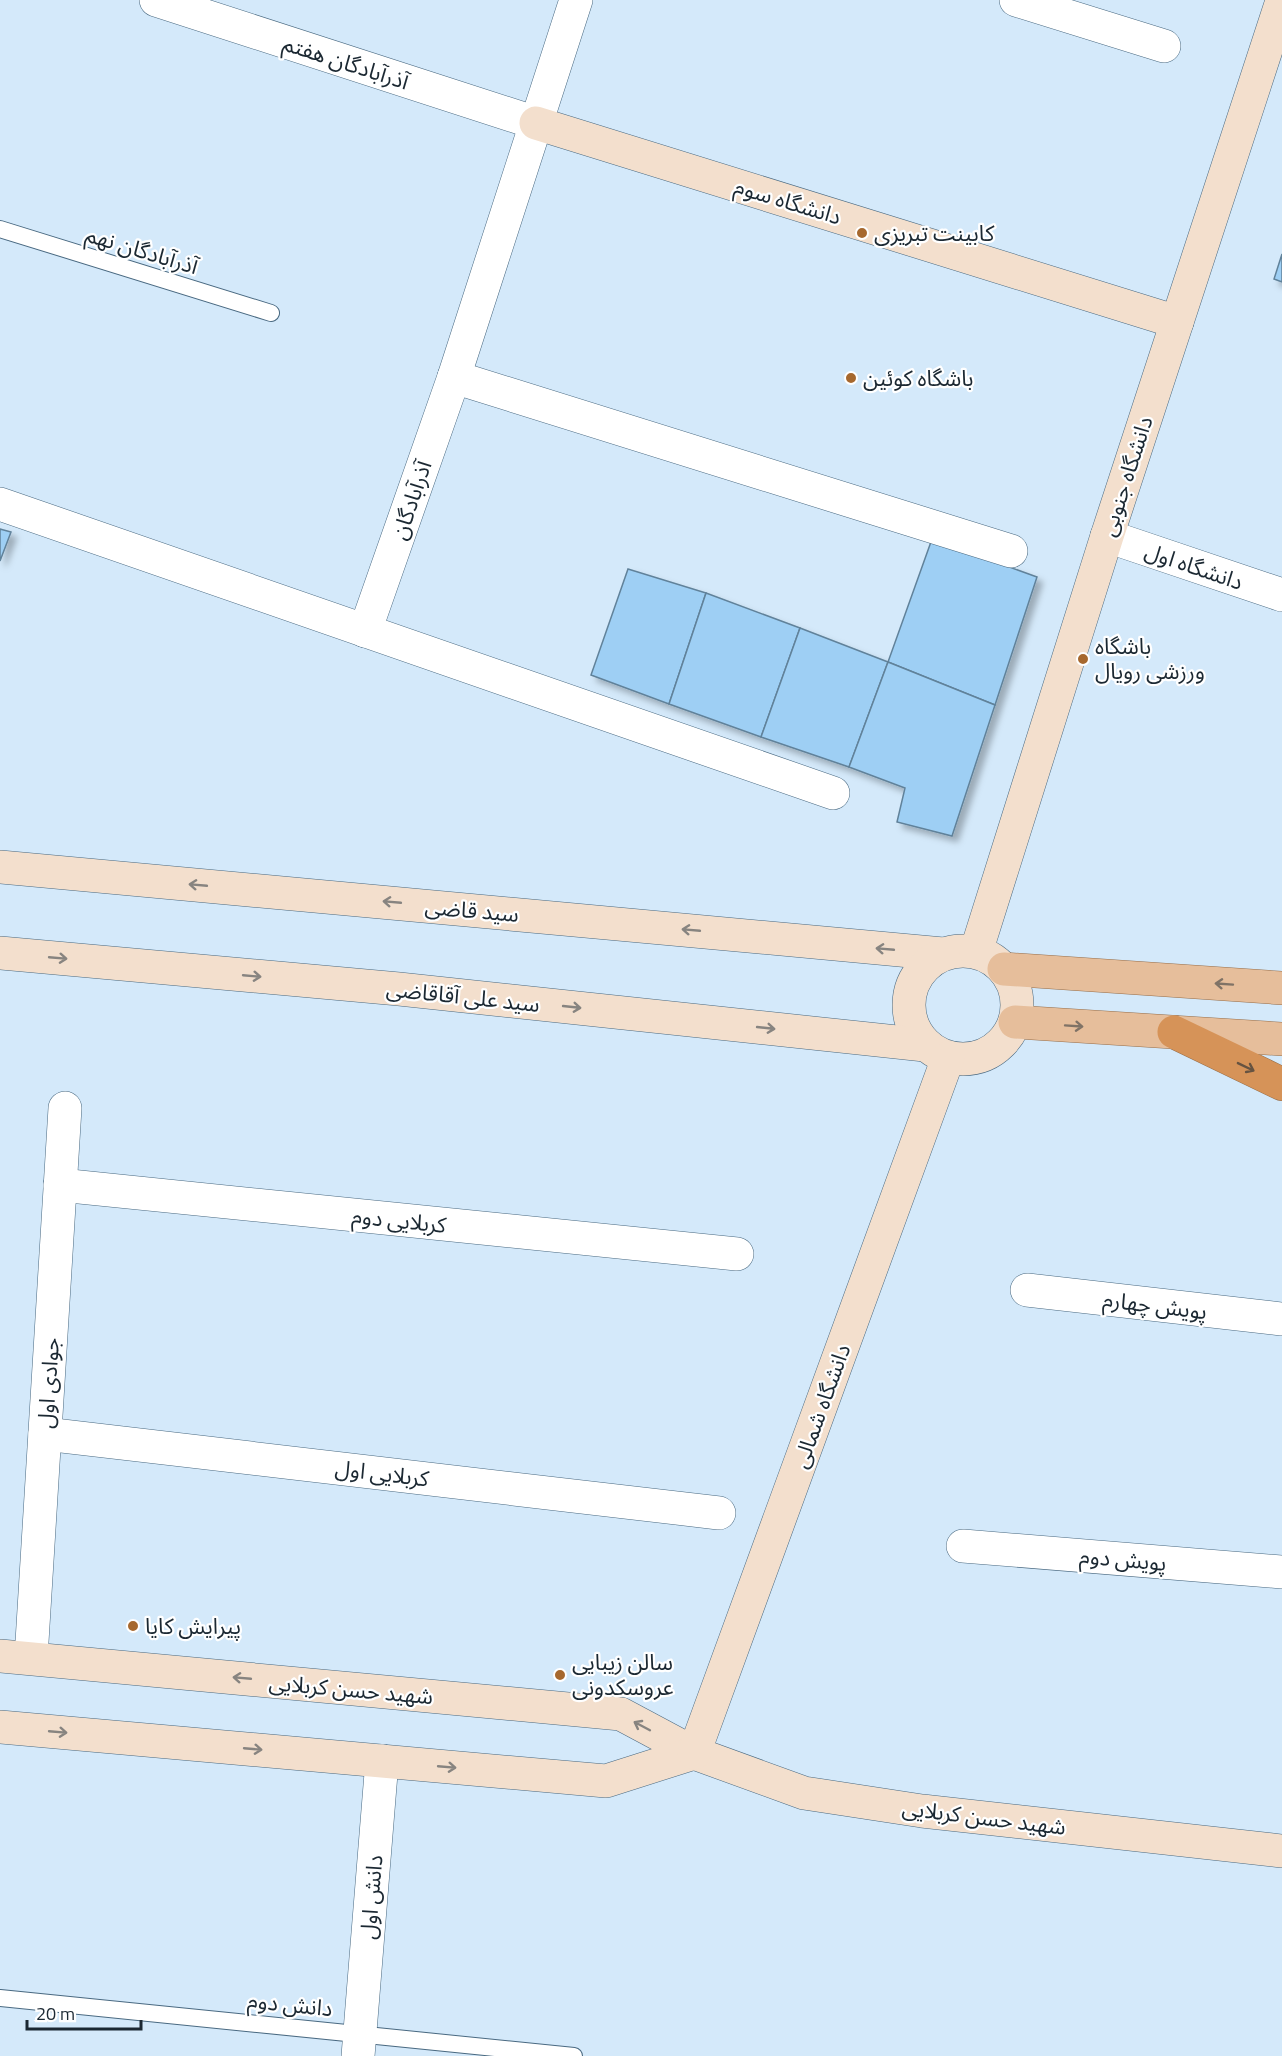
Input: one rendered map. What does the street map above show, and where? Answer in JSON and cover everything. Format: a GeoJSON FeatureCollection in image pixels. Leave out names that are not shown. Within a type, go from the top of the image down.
{"type":"FeatureCollection","features":[{"type":"Feature","properties":{"kind":"highway"},"geometry":{"type":"LineString","coordinates":[[1174,1032],[1282,1084]]}},
{"type":"Feature","properties":{"kind":"main road"},"geometry":{"type":"LineString","coordinates":[[1004,969],[1282,988]]}},
{"type":"Feature","properties":{"kind":"main road"},"geometry":{"type":"LineString","coordinates":[[1016,1022],[1282,1039]]}},
{"type":"Feature","properties":{"kind":"street","name":"آذرآبادگان هفتم"},"geometry":{"type":"LineString","coordinates":[[156,0],[536,123]]}},
{"type":"Feature","properties":{"kind":"street","name":"آذرآبادگان"},"geometry":{"type":"LineString","coordinates":[[365,631],[454,376],[576,0]]}},
{"type":"Feature","properties":{"kind":"street"},"geometry":{"type":"LineString","coordinates":[[1016,0],[1164,46]]}},
{"type":"Feature","properties":{"kind":"street","name":"دانشگاه جنوبی"},"geometry":{"type":"LineString","coordinates":[[976,952],[1107,536],[1282,1]]}},
{"type":"Feature","properties":{"kind":"street","name":"دانشگاه سوم"},"geometry":{"type":"LineString","coordinates":[[536,123],[1177,322]]}},
{"type":"Feature","properties":{"kind":"street"},"geometry":{"type":"LineString","coordinates":[[454,376],[1011,551]]}},
{"type":"Feature","properties":{"kind":"street"},"geometry":{"type":"LineString","coordinates":[[0,504],[833,793]]}},
{"type":"Feature","properties":{"kind":"street","name":"دانشگاه اول"},"geometry":{"type":"LineString","coordinates":[[1107,536],[1282,595]]}},
{"type":"Feature","properties":{"kind":"street","name":"سید قاضی"},"geometry":{"type":"LineString","coordinates":[[0,867],[943,954]]}},
{"type":"Feature","properties":{"kind":"street"},"geometry":{"type":"LineString","coordinates":[[959,951],[976,952],[996,962],[1004,969],[1016,994],[1016,1022],[1005,1041],[988,1054],[968,1060],[937,1052],[912,1027],[908,1006],[912,984],[925,966],[943,954],[959,951]]}},
{"type":"Feature","properties":{"kind":"street","name":"سید علی آقاقاضی"},"geometry":{"type":"LineString","coordinates":[[0,953],[388,988],[937,1052]]}},
{"type":"Feature","properties":{"kind":"street","name":"دانشگاه شمالی"},"geometry":{"type":"LineString","coordinates":[[694,1753],[937,1052]]}},
{"type":"Feature","properties":{"kind":"street","name":"جوادی اول"},"geometry":{"type":"LineString","coordinates":[[15,1657],[45,1434],[65,1108]]}},
{"type":"Feature","properties":{"kind":"street","name":"کربلایی دوم"},"geometry":{"type":"LineString","coordinates":[[60,1185],[737,1254]]}},
{"type":"Feature","properties":{"kind":"street","name":"پویش چهارم"},"geometry":{"type":"LineString","coordinates":[[1027,1290],[1282,1319]]}},
{"type":"Feature","properties":{"kind":"street","name":"کربلایی اول"},"geometry":{"type":"LineString","coordinates":[[45,1434],[718,1513]]}},
{"type":"Feature","properties":{"kind":"street","name":"پویش دوم"},"geometry":{"type":"LineString","coordinates":[[963,1546],[1282,1572]]}},
{"type":"Feature","properties":{"kind":"street","name":"شهید حسن کربلایی"},"geometry":{"type":"LineString","coordinates":[[15,1657],[621,1714],[694,1753],[804,1793],[922,1811],[1282,1851]]}},
{"type":"Feature","properties":{"kind":"street"},"geometry":{"type":"LineString","coordinates":[[0,1727],[606,1781],[694,1753]]}},
{"type":"Feature","properties":{"kind":"street","name":"دانش اول"},"geometry":{"type":"LineString","coordinates":[[359,2045],[382,1761]]}},
{"type":"Feature","properties":{"kind":"lane","name":"آذرآبادگان نهم"},"geometry":{"type":"LineString","coordinates":[[0,229],[271,313]]}},
{"type":"Feature","properties":{"kind":"lane","name":"دانش دوم"},"geometry":{"type":"LineString","coordinates":[[0,1998],[359,2045]]}},
{"type":"Feature","properties":{"kind":"lane"},"geometry":{"type":"LineString","coordinates":[[359,2045],[574,2056]]}},
{"type":"Feature","properties":{"kind":"building"},"geometry":{"type":"Polygon","coordinates":[[[1282,254],[1282,282],[1274,279],[1282,254]]]}},
{"type":"Feature","properties":{"kind":"building"},"geometry":{"type":"Polygon","coordinates":[[[0,529],[11,532],[0,561],[0,529]]]}},
{"type":"Feature","properties":{"kind":"building"},"geometry":{"type":"Polygon","coordinates":[[[932,539],[1037,577],[995,705],[888,662],[932,539]]]}},
{"type":"Feature","properties":{"kind":"building"},"geometry":{"type":"Polygon","coordinates":[[[628,569],[706,593],[669,704],[591,675],[628,569]]]}},
{"type":"Feature","properties":{"kind":"building"},"geometry":{"type":"Polygon","coordinates":[[[706,593],[800,628],[761,737],[669,704],[706,593]]]}},
{"type":"Feature","properties":{"kind":"building"},"geometry":{"type":"Polygon","coordinates":[[[800,628],[888,662],[849,767],[761,737],[800,628]]]}},
{"type":"Feature","properties":{"kind":"building"},"geometry":{"type":"Polygon","coordinates":[[[888,662],[995,705],[952,836],[897,822],[905,788],[849,767],[888,662]]]}},
{"type":"Feature","properties":{"kind":"place","name":"کابینت تبریزی"},"geometry":{"type":"Point","coordinates":[862,233]}},
{"type":"Feature","properties":{"kind":"place","name":"باشگاه کوئین"},"geometry":{"type":"Point","coordinates":[851,378]}},
{"type":"Feature","properties":{"kind":"place","name":"باشگاه ورزشی رویال"},"geometry":{"type":"Point","coordinates":[1083,659]}},
{"type":"Feature","properties":{"kind":"place","name":"پیرایش کایا"},"geometry":{"type":"Point","coordinates":[133,1626]}},
{"type":"Feature","properties":{"kind":"place","name":"سالن زیبایی عروسکدونی"},"geometry":{"type":"Point","coordinates":[560,1675]}}]}
